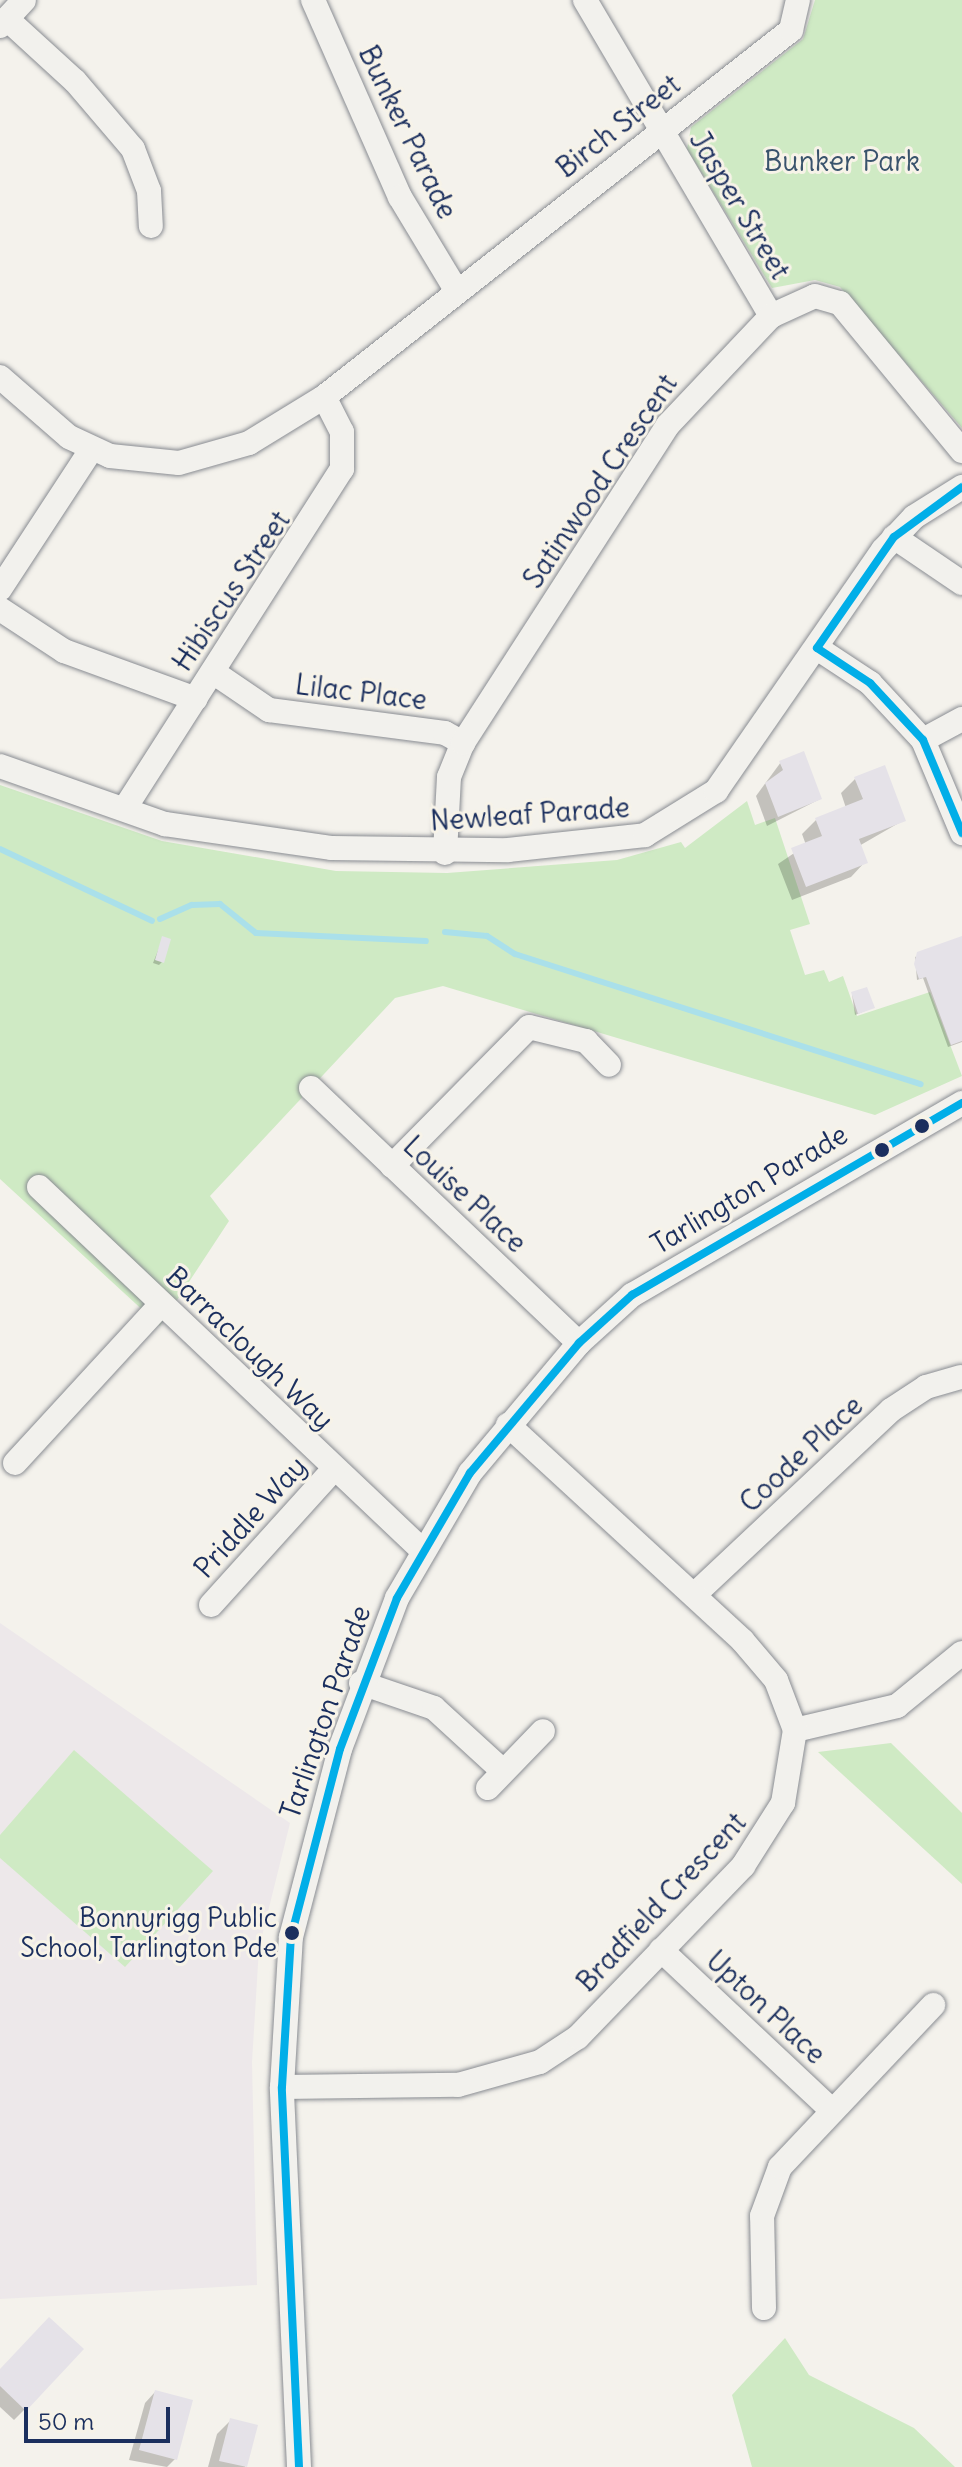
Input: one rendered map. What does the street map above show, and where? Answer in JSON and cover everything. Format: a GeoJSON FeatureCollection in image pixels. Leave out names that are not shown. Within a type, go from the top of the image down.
{"type":"FeatureCollection","features":[{"type":"Feature","properties":{"kind":"street"},"geometry":{"type":"LineString","coordinates":[[24,0],[3,22],[75,81],[133,149],[149,191],[151,226]]}},
{"type":"Feature","properties":{"kind":"street","name":"Bunker Parade"},"geometry":{"type":"LineString","coordinates":[[313,0],[400,197],[455,288]]}},
{"type":"Feature","properties":{"kind":"street","name":"Jasper Street"},"geometry":{"type":"LineString","coordinates":[[585,0],[771,316]]}},
{"type":"Feature","properties":{"kind":"street","name":"Birch Street"},"geometry":{"type":"LineString","coordinates":[[91,450],[179,463],[215,457],[324,397],[455,288],[791,30],[798,0]]}},
{"type":"Feature","properties":{"kind":"street","name":"Satinwood Crescent"},"geometry":{"type":"LineString","coordinates":[[445,853],[449,777],[463,743],[668,425],[771,316],[815,296],[840,303],[962,451]]}},
{"type":"Feature","properties":{"kind":"street"},"geometry":{"type":"LineString","coordinates":[[0,377],[91,450],[0,589]]}},
{"type":"Feature","properties":{"kind":"street","name":"Hibiscus Street"},"geometry":{"type":"LineString","coordinates":[[125,808],[342,469],[342,432],[324,397]]}},
{"type":"Feature","properties":{"kind":"street","name":"Newleaf Parade"},"geometry":{"type":"LineString","coordinates":[[0,766],[165,824],[272,841],[445,853],[606,841],[678,820],[735,769],[894,537],[962,487]]}},
{"type":"Feature","properties":{"kind":"street"},"geometry":{"type":"LineString","coordinates":[[894,537],[962,583]]}},
{"type":"Feature","properties":{"kind":"street"},"geometry":{"type":"LineString","coordinates":[[0,609],[64,651],[196,699]]}},
{"type":"Feature","properties":{"kind":"street"},"geometry":{"type":"LineString","coordinates":[[817,648],[870,683],[923,740],[962,833]]}},
{"type":"Feature","properties":{"kind":"street","name":"Lilac Place"},"geometry":{"type":"LineString","coordinates":[[213,672],[269,710],[445,733],[463,743]]}},
{"type":"Feature","properties":{"kind":"street"},"geometry":{"type":"LineString","coordinates":[[923,740],[962,719]]}},
{"type":"Feature","properties":{"kind":"street"},"geometry":{"type":"LineString","coordinates":[[392,1166],[529,1027],[586,1041],[609,1065]]}},
{"type":"Feature","properties":{"kind":"street","name":"Louise Place"},"geometry":{"type":"LineString","coordinates":[[311,1088],[579,1343]]}},
{"type":"Feature","properties":{"kind":"street","name":"Tarlington Parade"},"geometry":{"type":"LineString","coordinates":[[299,2467],[282,2087],[299,1890],[361,1683],[422,1550],[508,1425],[579,1343],[672,1268],[962,1103]]}},
{"type":"Feature","properties":{"kind":"street","name":"Barraclough Way"},"geometry":{"type":"LineString","coordinates":[[39,1187],[333,1470],[422,1550]]}},
{"type":"Feature","properties":{"kind":"street"},"geometry":{"type":"LineString","coordinates":[[15,1463],[161,1304]]}},
{"type":"Feature","properties":{"kind":"street","name":"Coode Place"},"geometry":{"type":"LineString","coordinates":[[694,1595],[891,1410],[926,1387],[961,1377]]}},
{"type":"Feature","properties":{"kind":"street","name":"Bradfield Crescent"},"geometry":{"type":"LineString","coordinates":[[282,2087],[445,2086],[518,2072],[578,2037],[767,1834],[792,1778],[795,1730],[776,1680],[694,1595],[508,1425]]}},
{"type":"Feature","properties":{"kind":"street","name":"Priddle Way"},"geometry":{"type":"LineString","coordinates":[[211,1605],[333,1470]]}},
{"type":"Feature","properties":{"kind":"street"},"geometry":{"type":"LineString","coordinates":[[795,1730],[897,1706],[962,1653]]}},
{"type":"Feature","properties":{"kind":"street"},"geometry":{"type":"LineString","coordinates":[[361,1683],[434,1708],[495,1779],[543,1731]]}},
{"type":"Feature","properties":{"kind":"street","name":"Upton Place"},"geometry":{"type":"LineString","coordinates":[[661,1950],[829,2108]]}},
{"type":"Feature","properties":{"kind":"street","name":"Upton Place"},"geometry":{"type":"LineString","coordinates":[[764,2308],[767,2192],[829,2108],[933,2005]]}},
{"type":"Feature","properties":{"kind":"shaded area"},"geometry":{"type":"Polygon","coordinates":[[[0,1623],[290,1823],[259,1948],[252,2062],[257,2285],[0,2299],[0,1623]]]}},
{"type":"Feature","properties":{"kind":"green space","name":"Bunker Park"},"geometry":{"type":"Polygon","coordinates":[[[815,0],[962,0],[962,428],[840,287],[815,280],[772,288],[687,149],[691,127],[803,39],[815,0]]]}},
{"type":"Feature","properties":{"kind":"green space"},"geometry":{"type":"Polygon","coordinates":[[[0,785],[162,841],[336,871],[447,873],[617,860],[681,842],[685,848],[747,801],[755,825],[775,818],[810,924],[790,930],[805,975],[824,970],[829,982],[843,976],[857,1016],[930,992],[962,1076],[875,1115],[443,986],[395,998],[210,1196],[229,1221],[160,1326],[0,1179],[0,785]]]}},
{"type":"Feature","properties":{"kind":"green space"},"geometry":{"type":"Polygon","coordinates":[[[891,1743],[962,1813],[962,1884],[818,1752],[891,1743]]]}},
{"type":"Feature","properties":{"kind":"green space"},"geometry":{"type":"Polygon","coordinates":[[[74,1750],[213,1871],[125,1967],[0,1858],[0,1835],[74,1750]]]}},
{"type":"Feature","properties":{"kind":"green space"},"geometry":{"type":"Polygon","coordinates":[[[785,2338],[809,2375],[914,2428],[955,2467],[752,2467],[732,2395],[785,2338]]]}},
{"type":"Feature","properties":{"kind":"building"},"geometry":{"type":"Polygon","coordinates":[[[804,751],[822,799],[778,817],[765,783],[783,770],[779,761],[804,751]]]}},
{"type":"Feature","properties":{"kind":"building"},"geometry":{"type":"Polygon","coordinates":[[[885,765],[906,821],[859,839],[868,863],[806,887],[791,848],[822,836],[815,818],[863,799],[854,777],[885,765]]]}},
{"type":"Feature","properties":{"kind":"building"},"geometry":{"type":"Polygon","coordinates":[[[162,936],[171,939],[164,963],[155,960],[162,936]]]}},
{"type":"Feature","properties":{"kind":"building"},"geometry":{"type":"Polygon","coordinates":[[[962,936],[962,1041],[951,1045],[926,977],[919,979],[914,964],[917,952],[962,936]]]}},
{"type":"Feature","properties":{"kind":"building"},"geometry":{"type":"Polygon","coordinates":[[[867,987],[875,1008],[858,1014],[851,992],[867,987]]]}},
{"type":"Feature","properties":{"kind":"building"},"geometry":{"type":"Polygon","coordinates":[[[49,2317],[84,2349],[26,2411],[0,2386],[0,2369],[49,2317]]]}},
{"type":"Feature","properties":{"kind":"building"},"geometry":{"type":"Polygon","coordinates":[[[155,2390],[193,2400],[177,2460],[139,2450],[155,2390]]]}},
{"type":"Feature","properties":{"kind":"building"},"geometry":{"type":"Polygon","coordinates":[[[230,2418],[258,2425],[247,2467],[219,2461],[230,2418]]]}},
{"type":"Feature","properties":{"kind":"waterway"},"geometry":{"type":"LineString","coordinates":[[0,849],[152,921]]}},
{"type":"Feature","properties":{"kind":"waterway"},"geometry":{"type":"LineString","coordinates":[[160,919],[192,905],[220,904],[256,933],[426,941]]}},
{"type":"Feature","properties":{"kind":"waterway"},"geometry":{"type":"LineString","coordinates":[[445,932],[487,936],[515,954],[921,1084]]}},
{"type":"Feature","properties":{"kind":"transit line"},"geometry":{"type":"LineString","coordinates":[[817,648],[894,537],[962,487]]}},
{"type":"Feature","properties":{"kind":"transit line"},"geometry":{"type":"LineString","coordinates":[[817,648],[870,683],[923,740],[962,833]]}},
{"type":"Feature","properties":{"kind":"transit line"},"geometry":{"type":"LineString","coordinates":[[299,2467],[282,2087],[291,1937],[340,1749],[397,1598],[470,1473],[579,1343],[632,1295],[962,1103]]}},
{"type":"Feature","properties":{"kind":"place","name":"Bonnyrigg Public School, Tarlington Pde"},"geometry":{"type":"Point","coordinates":[292,1933]}}]}
